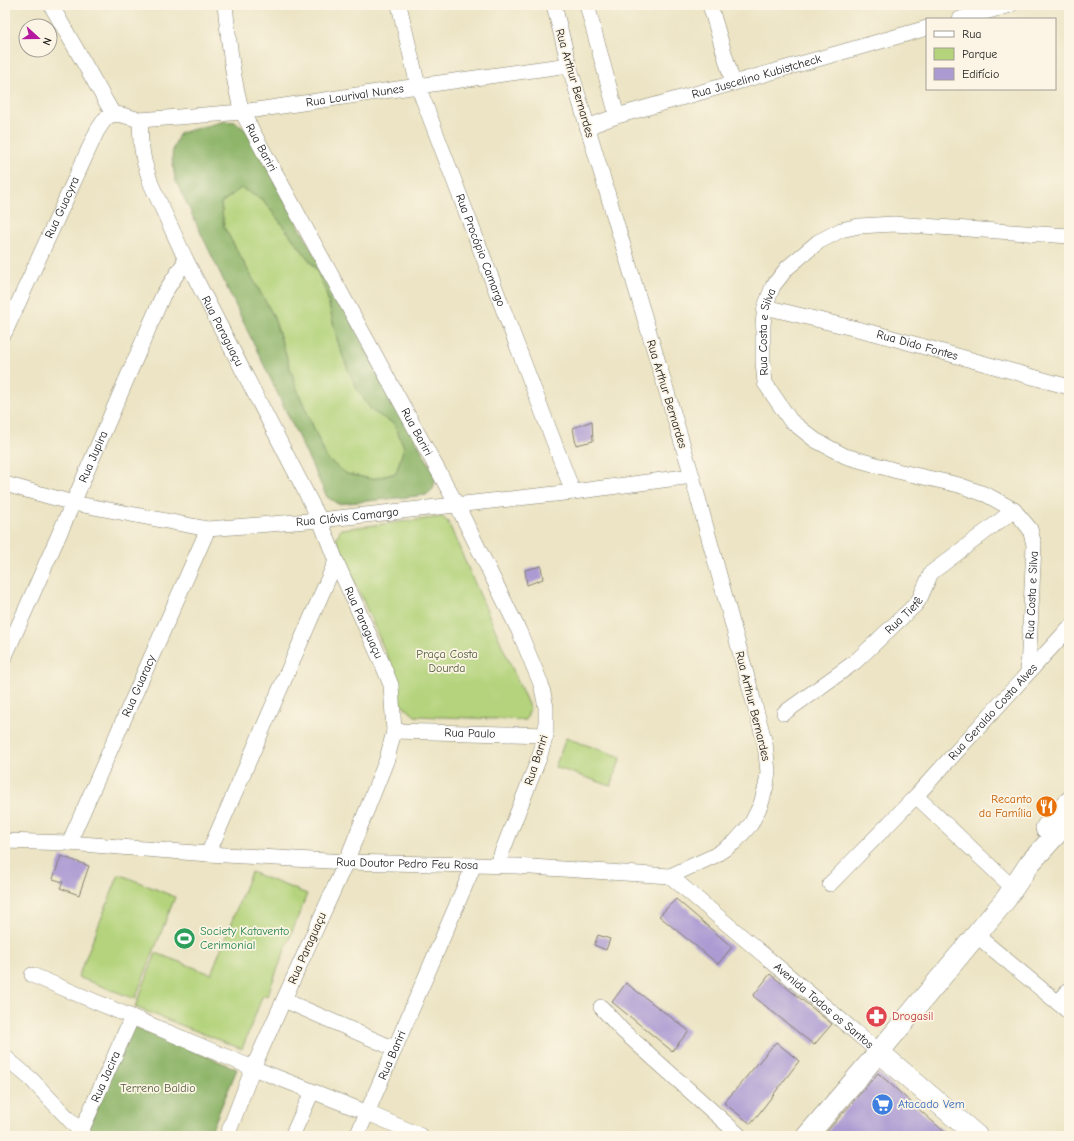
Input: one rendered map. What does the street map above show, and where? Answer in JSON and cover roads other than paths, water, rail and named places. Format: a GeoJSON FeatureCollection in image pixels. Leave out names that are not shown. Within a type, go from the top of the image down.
{"type":"FeatureCollection","features":[{"type":"Feature","properties":{"kind":"street"},"geometry":{"type":"LineString","coordinates":[[51,5],[113,114],[122,114],[140,120]]}},
{"type":"Feature","properties":{"kind":"street","name":"Rua Bariri"},"geometry":{"type":"LineString","coordinates":[[225,5],[237,96],[242,112],[457,505],[519,631],[541,684],[546,707],[546,735],[539,758],[497,865]]}},
{"type":"Feature","properties":{"kind":"street","name":"Rua Procópio Camargo"},"geometry":{"type":"LineString","coordinates":[[400,5],[418,86],[573,492]]}},
{"type":"Feature","properties":{"kind":"street","name":"Rua Arthur Bernardes"},"geometry":{"type":"LineString","coordinates":[[554,5],[587,128],[692,476],[765,743],[768,772],[766,786]]}},
{"type":"Feature","properties":{"kind":"street"},"geometry":{"type":"LineString","coordinates":[[587,5],[617,116]]}},
{"type":"Feature","properties":{"kind":"street"},"geometry":{"type":"LineString","coordinates":[[710,5],[733,83]]}},
{"type":"Feature","properties":{"kind":"street"},"geometry":{"type":"LineString","coordinates":[[964,18],[1010,5]]}},
{"type":"Feature","properties":{"kind":"street","name":"Rua Juscelino Kubistcheck"},"geometry":{"type":"LineString","coordinates":[[587,128],[617,116],[926,28]]}},
{"type":"Feature","properties":{"kind":"street","name":"Rua Lourival Nunes"},"geometry":{"type":"LineString","coordinates":[[140,120],[242,112],[569,65]]}},
{"type":"Feature","properties":{"kind":"street","name":"Rua Guacyra"},"geometry":{"type":"LineString","coordinates":[[5,332],[97,131],[105,119],[113,114]]}},
{"type":"Feature","properties":{"kind":"street","name":"Rua Paraguaçu"},"geometry":{"type":"LineString","coordinates":[[140,120],[142,149],[151,184],[186,260],[320,520],[336,562],[391,685],[394,731],[387,759],[346,862],[253,1068],[227,1136]]}},
{"type":"Feature","properties":{"kind":"street","name":"Rua Costa e Silva"},"geometry":{"type":"LineString","coordinates":[[1028,672],[1034,545],[1030,529],[1014,510],[987,495],[959,486],[897,471],[845,456],[815,440],[790,420],[765,383],[763,362],[763,324],[765,307],[773,286],[787,268],[818,242],[841,230],[859,226],[894,224],[1069,236]]}},
{"type":"Feature","properties":{"kind":"street","name":"Rua Jupira"},"geometry":{"type":"LineString","coordinates":[[5,656],[74,503],[163,295],[186,260]]}},
{"type":"Feature","properties":{"kind":"street","name":"Rua Dido Fontes"},"geometry":{"type":"LineString","coordinates":[[765,307],[878,334],[1069,387]]}},
{"type":"Feature","properties":{"kind":"street","name":"Rua Clóvis Camargo"},"geometry":{"type":"LineString","coordinates":[[5,484],[74,503],[208,529],[320,520],[457,505],[573,492],[692,476]]}},
{"type":"Feature","properties":{"kind":"street","name":"Rua Tietê"},"geometry":{"type":"LineString","coordinates":[[784,714],[855,662],[916,604],[931,573],[1014,510]]}},
{"type":"Feature","properties":{"kind":"street","name":"Rua Guaracy"},"geometry":{"type":"LineString","coordinates":[[69,843],[208,529]]}},
{"type":"Feature","properties":{"kind":"street"},"geometry":{"type":"LineString","coordinates":[[208,854],[336,562]]}},
{"type":"Feature","properties":{"kind":"street","name":"Rua Geraldo Costa Alves"},"geometry":{"type":"LineString","coordinates":[[830,884],[916,796],[1069,628]]}},
{"type":"Feature","properties":{"kind":"street","name":"Rua Paulo"},"geometry":{"type":"LineString","coordinates":[[394,731],[546,735]]}},
{"type":"Feature","properties":{"kind":"street","name":"Rua Doutor Pedro Feu Rosa"},"geometry":{"type":"LineString","coordinates":[[5,841],[69,843],[208,854],[346,862],[497,865],[670,876],[714,856],[735,842],[751,824],[761,804],[766,786]]}},
{"type":"Feature","properties":{"kind":"street"},"geometry":{"type":"LineString","coordinates":[[916,796],[1009,884]]}},
{"type":"Feature","properties":{"kind":"street"},"geometry":{"type":"LineString","coordinates":[[807,1136],[879,1052],[993,914],[1009,884],[1020,856],[1069,802]]}},
{"type":"Feature","properties":{"kind":"street"},"geometry":{"type":"LineString","coordinates":[[1009,884],[1030,864],[1069,820]]}},
{"type":"Feature","properties":{"kind":"street","name":"Rua Bariri"},"geometry":{"type":"LineString","coordinates":[[357,1136],[474,865]]}},
{"type":"Feature","properties":{"kind":"street","name":"Avenida Todos os Santos"},"geometry":{"type":"LineString","coordinates":[[670,876],[879,1052],[976,1136]]}},
{"type":"Feature","properties":{"kind":"street"},"geometry":{"type":"LineString","coordinates":[[976,935],[1063,1007],[1069,990]]}},
{"type":"Feature","properties":{"kind":"street"},"geometry":{"type":"LineString","coordinates":[[32,975],[253,1068],[368,1113],[421,1136]]}},
{"type":"Feature","properties":{"kind":"street"},"geometry":{"type":"LineString","coordinates":[[284,1000],[395,1049]]}},
{"type":"Feature","properties":{"kind":"street"},"geometry":{"type":"LineString","coordinates":[[601,1007],[622,1030],[740,1136]]}},
{"type":"Feature","properties":{"kind":"street","name":"Rua Jacira"},"geometry":{"type":"LineString","coordinates":[[80,1134],[132,1017]]}},
{"type":"Feature","properties":{"kind":"street"},"geometry":{"type":"LineString","coordinates":[[5,1057],[31,1079],[80,1134]]}},
{"type":"Feature","properties":{"kind":"street"},"geometry":{"type":"LineString","coordinates":[[292,1136],[312,1092]]}},
{"type":"Feature","properties":{"kind":"place","name":"Recanto da Família"},"geometry":{"type":"Point","coordinates":[1047,806]}},
{"type":"Feature","properties":{"kind":"place","name":"Society Katavento Cerimonial"},"geometry":{"type":"Point","coordinates":[185,938]}},
{"type":"Feature","properties":{"kind":"place","name":"Drogasil"},"geometry":{"type":"Point","coordinates":[877,1016]}},
{"type":"Feature","properties":{"kind":"place","name":"Atacado Vem"},"geometry":{"type":"Point","coordinates":[882,1104]}},
{"type":"Feature","properties":{"kind":"park label","name":"Praça Costa Dourda"},"geometry":{"type":"Point","coordinates":[447,661]}},
{"type":"Feature","properties":{"kind":"park label","name":"Terreno Baldio"},"geometry":{"type":"Point","coordinates":[158,1088]}}]}
